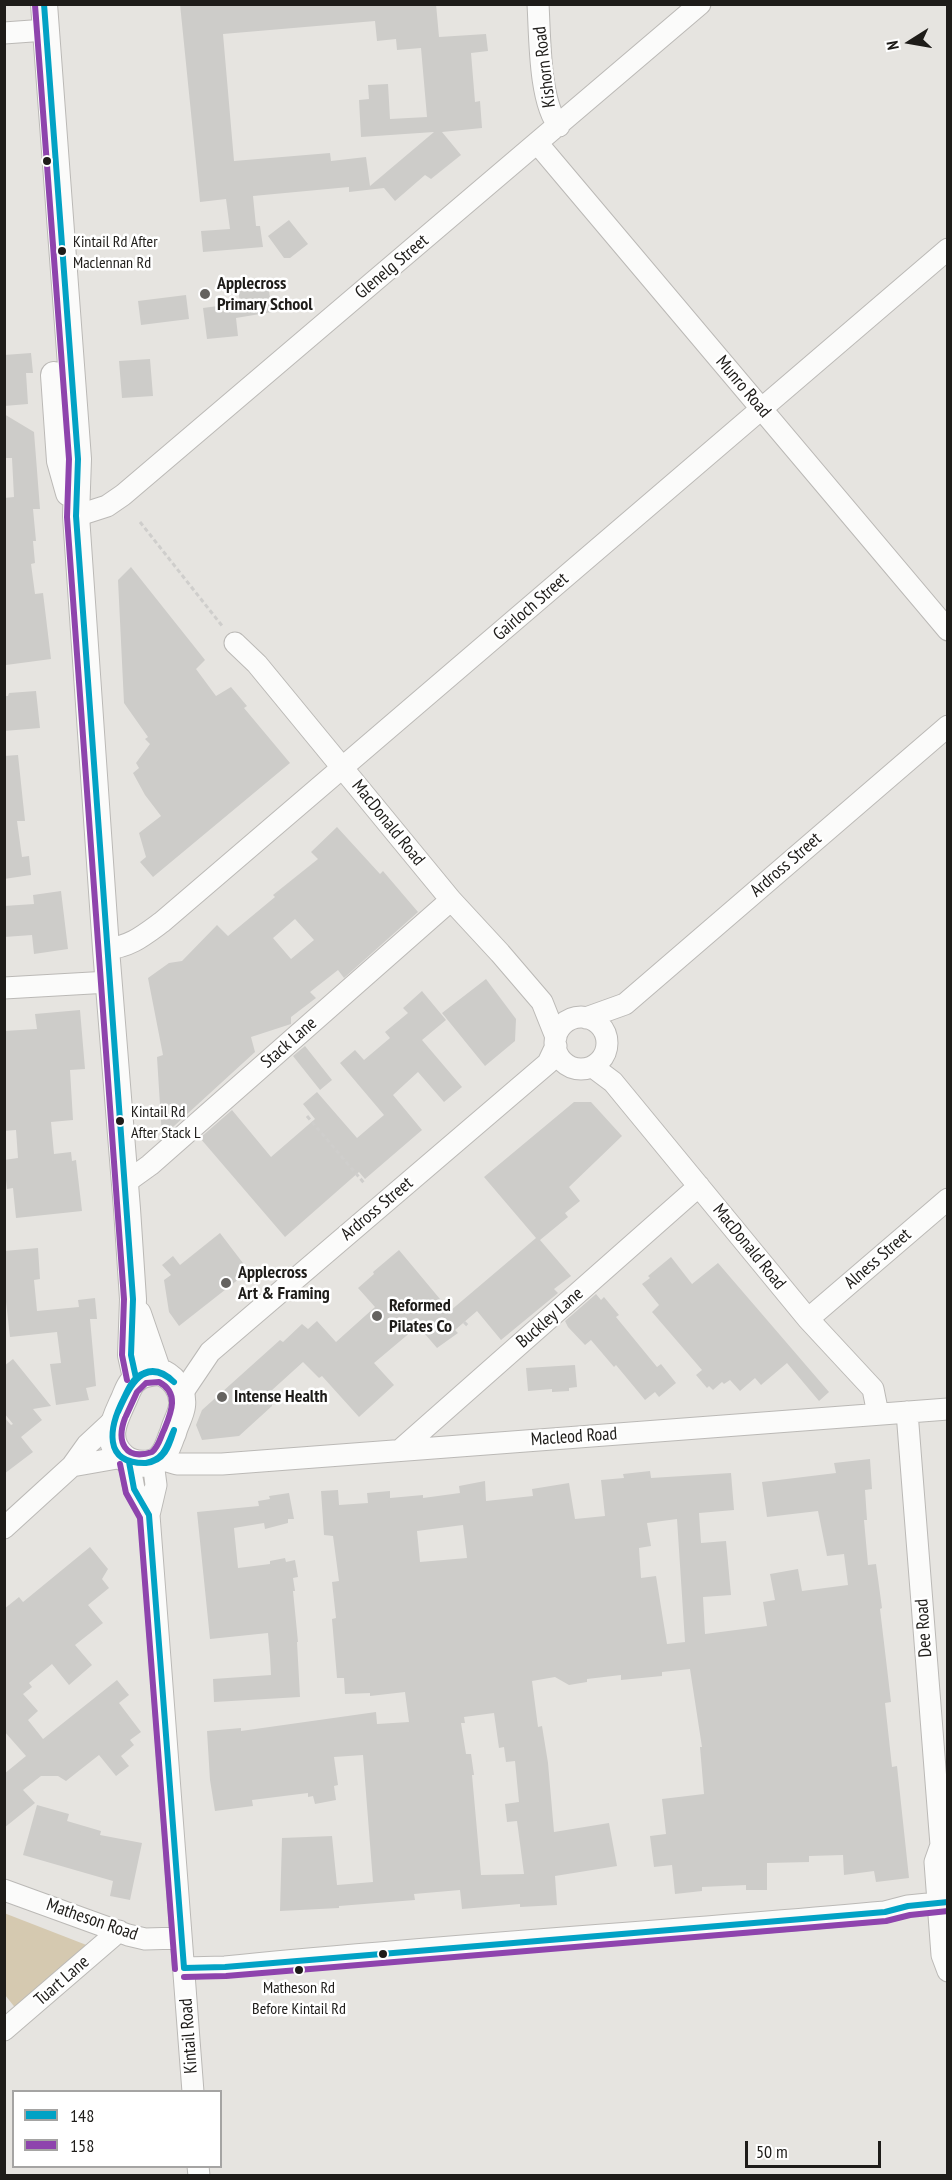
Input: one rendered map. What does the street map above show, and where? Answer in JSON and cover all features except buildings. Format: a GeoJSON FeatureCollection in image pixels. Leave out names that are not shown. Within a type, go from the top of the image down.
{"type":"FeatureCollection","features":[{"type":"Feature","properties":{"kind":"main road"},"geometry":{"type":"LineString","coordinates":[[29,4],[39,31],[78,459],[76,516],[133,1299],[152,1374]]}},
{"type":"Feature","properties":{"kind":"main road"},"geometry":{"type":"LineString","coordinates":[[39,31],[44,4]]}},
{"type":"Feature","properties":{"kind":"main road"},"geometry":{"type":"LineString","coordinates":[[152,1374],[176,1382],[182,1406],[168,1448],[141,1460],[116,1450],[112,1440],[112,1429],[129,1389],[152,1374]]}},
{"type":"Feature","properties":{"kind":"street","name":"Kishorn Road"},"geometry":{"type":"LineString","coordinates":[[538,4],[545,91],[551,117],[559,126]]}},
{"type":"Feature","properties":{"kind":"street","name":"Glenelg Street"},"geometry":{"type":"LineString","coordinates":[[76,516],[107,506],[123,495],[700,4]]}},
{"type":"Feature","properties":{"kind":"street"},"geometry":{"type":"LineString","coordinates":[[4,33],[39,31]]}},
{"type":"Feature","properties":{"kind":"street","name":"Munro Road"},"geometry":{"type":"LineString","coordinates":[[538,144],[948,630]]}},
{"type":"Feature","properties":{"kind":"street","name":"Gairloch Street"},"geometry":{"type":"LineString","coordinates":[[106,949],[133,944],[162,922],[948,249]]}},
{"type":"Feature","properties":{"kind":"street","name":"MacDonald Road"},"geometry":{"type":"LineString","coordinates":[[235,643],[257,664],[451,900],[542,1002],[557,1053]]}},
{"type":"Feature","properties":{"kind":"street","name":"Ardross Street"},"geometry":{"type":"LineString","coordinates":[[580,1018],[625,1004],[948,726]]}},
{"type":"Feature","properties":{"kind":"street","name":"Stack Lane"},"geometry":{"type":"LineString","coordinates":[[125,1183],[150,1165],[451,900]]}},
{"type":"Feature","properties":{"kind":"street"},"geometry":{"type":"LineString","coordinates":[[4,988],[109,982]]}},
{"type":"Feature","properties":{"kind":"street","name":"MacDonald Road"},"geometry":{"type":"LineString","coordinates":[[542,1002],[580,1018]]}},
{"type":"Feature","properties":{"kind":"street","name":"Ardross Street"},"geometry":{"type":"LineString","coordinates":[[601,1055],[625,1004]]}},
{"type":"Feature","properties":{"kind":"street"},"geometry":{"type":"LineString","coordinates":[[580,1018],[597,1023],[607,1040],[601,1055],[584,1069],[557,1053],[563,1025],[580,1018]]}},
{"type":"Feature","properties":{"kind":"street","name":"Ardross Street"},"geometry":{"type":"LineString","coordinates":[[181,1395],[210,1352],[557,1053]]}},
{"type":"Feature","properties":{"kind":"street","name":"MacDonald Road"},"geometry":{"type":"LineString","coordinates":[[601,1055],[613,1082],[808,1319],[873,1389],[878,1414]]}},
{"type":"Feature","properties":{"kind":"street","name":"Buckley Lane"},"geometry":{"type":"LineString","coordinates":[[400,1450],[699,1186]]}},
{"type":"Feature","properties":{"kind":"street","name":"Alness Street"},"geometry":{"type":"LineString","coordinates":[[808,1319],[948,1199]]}},
{"type":"Feature","properties":{"kind":"street","name":"Ardross Street"},"geometry":{"type":"LineString","coordinates":[[152,1374],[207,1357]]}},
{"type":"Feature","properties":{"kind":"street","name":"Macleod Road"},"geometry":{"type":"LineString","coordinates":[[141,1460],[177,1464],[201,1462],[222,1464],[948,1408]]}},
{"type":"Feature","properties":{"kind":"street","name":"Dee Road"},"geometry":{"type":"LineString","coordinates":[[907,1412],[944,1854],[934,1862],[943,1908],[942,1955],[948,1971]]}},
{"type":"Feature","properties":{"kind":"street"},"geometry":{"type":"LineString","coordinates":[[4,1528],[72,1466],[87,1445],[115,1419]]}},
{"type":"Feature","properties":{"kind":"street"},"geometry":{"type":"LineString","coordinates":[[171,1437],[201,1462]]}},
{"type":"Feature","properties":{"kind":"street"},"geometry":{"type":"LineString","coordinates":[[72,1466],[141,1460]]}},
{"type":"Feature","properties":{"kind":"street","name":"Kintail Road"},"geometry":{"type":"LineString","coordinates":[[141,1460],[135,1489],[149,1515],[193,2090]]}},
{"type":"Feature","properties":{"kind":"street","name":"Matheson Road"},"geometry":{"type":"LineString","coordinates":[[4,1890],[145,1939],[181,1938]]}},
{"type":"Feature","properties":{"kind":"street"},"geometry":{"type":"LineString","coordinates":[[184,1968],[225,1967],[503,1942],[736,1926],[885,1912],[908,1906],[943,1908]]}},
{"type":"Feature","properties":{"kind":"street","name":"Tuart Lane"},"geometry":{"type":"LineString","coordinates":[[4,2030],[119,1931]]}},
{"type":"Feature","properties":{"kind":"path"},"geometry":{"type":"LineString","coordinates":[[140,522],[235,643]]}},
{"type":"Feature","properties":{"kind":"path"},"geometry":{"type":"LineString","coordinates":[[307,1116],[364,1183]]}},
{"type":"Feature","properties":{"kind":"path"},"geometry":{"type":"LineString","coordinates":[[464,1322],[469,1327]]}},
{"type":"Feature","properties":{"kind":"shaded area"},"geometry":{"type":"Polygon","coordinates":[[[4,1913],[89,1946],[17,2010],[5,1995],[4,1913]]]}},
{"type":"Feature","properties":{"kind":"transit line","name":"148"},"geometry":{"type":"LineString","coordinates":[[44,4],[78,459],[76,516],[133,1299],[131,1355],[136,1378]]}},
{"type":"Feature","properties":{"kind":"transit line","name":"158"},"geometry":{"type":"LineString","coordinates":[[35,5],[69,459],[67,517],[124,1299],[122,1355],[127,1380]]}},
{"type":"Feature","properties":{"kind":"transit line","name":"148"},"geometry":{"type":"LineString","coordinates":[[118,1412],[132,1385],[146,1373],[154,1372],[174,1382]]}},
{"type":"Feature","properties":{"kind":"transit line","name":"148"},"geometry":{"type":"LineString","coordinates":[[146,1463],[132,1462],[116,1451],[113,1432],[119,1409],[131,1384],[140,1375],[156,1372],[164,1374],[174,1382]]}},
{"type":"Feature","properties":{"kind":"transit line","name":"158"},"geometry":{"type":"LineString","coordinates":[[125,1418],[122,1427],[122,1442],[125,1447],[129,1452],[135,1454],[152,1452],[158,1445],[169,1417],[172,1404],[170,1392],[159,1382],[146,1383],[137,1392],[126,1416]]}},
{"type":"Feature","properties":{"kind":"transit line","name":"148"},"geometry":{"type":"LineString","coordinates":[[146,1463],[161,1455],[174,1430]]}},
{"type":"Feature","properties":{"kind":"transit line","name":"148"},"geometry":{"type":"LineString","coordinates":[[146,1463],[162,1456],[174,1430]]}},
{"type":"Feature","properties":{"kind":"transit line","name":"148"},"geometry":{"type":"LineString","coordinates":[[129,1462],[134,1489],[149,1515],[184,1968]]}},
{"type":"Feature","properties":{"kind":"transit line","name":"158"},"geometry":{"type":"LineString","coordinates":[[120,1464],[126,1493],[140,1518],[175,1969]]}},
{"type":"Feature","properties":{"kind":"transit line","name":"148"},"geometry":{"type":"LineString","coordinates":[[184,1968],[225,1967],[885,1912],[908,1906],[948,1902]]}},
{"type":"Feature","properties":{"kind":"transit line","name":"158"},"geometry":{"type":"LineString","coordinates":[[184,1977],[226,1976],[886,1921],[910,1915],[948,1911]]}},
{"type":"Feature","properties":{"kind":"place","name":"Kintail Rd After Maclennan Rd"},"geometry":{"type":"Point","coordinates":[62,251]}},
{"type":"Feature","properties":{"kind":"place","name":"Applecross Primary School"},"geometry":{"type":"Point","coordinates":[205,294]}},
{"type":"Feature","properties":{"kind":"place","name":"Kintail Rd After Stack L"},"geometry":{"type":"Point","coordinates":[120,1121]}},
{"type":"Feature","properties":{"kind":"place","name":"Applecross Art & Framing"},"geometry":{"type":"Point","coordinates":[226,1283]}},
{"type":"Feature","properties":{"kind":"place","name":"Reformed Pilates Co"},"geometry":{"type":"Point","coordinates":[377,1316]}},
{"type":"Feature","properties":{"kind":"place","name":"Intense Health"},"geometry":{"type":"Point","coordinates":[222,1397]}},
{"type":"Feature","properties":{"kind":"place","name":"Matheson Rd Before Kintail Rd"},"geometry":{"type":"Point","coordinates":[299,1970]}}]}
